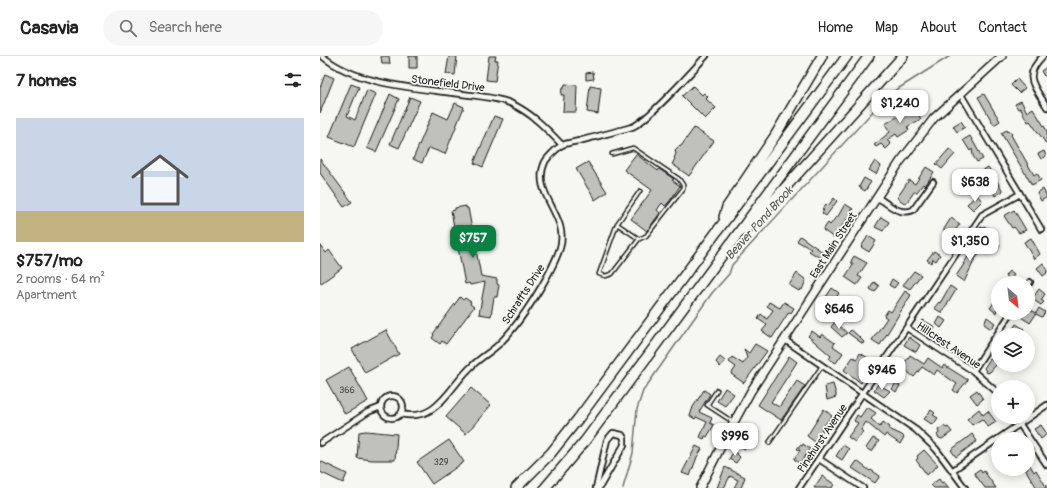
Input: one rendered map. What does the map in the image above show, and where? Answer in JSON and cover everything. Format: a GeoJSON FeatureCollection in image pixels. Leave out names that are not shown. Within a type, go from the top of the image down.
{"type":"FeatureCollection","features":[{"type":"Feature","properties":{"kind":"highway"},"geometry":{"type":"LineString","coordinates":[[722,224],[727,207],[775,136],[822,56]]}},
{"type":"Feature","properties":{"kind":"highway"},"geometry":{"type":"LineString","coordinates":[[516,488],[540,464],[569,431],[847,56]]}},
{"type":"Feature","properties":{"kind":"highway"},"geometry":{"type":"LineString","coordinates":[[545,488],[585,441],[869,56]]}},
{"type":"Feature","properties":{"kind":"highway"},"geometry":{"type":"LineString","coordinates":[[737,235],[758,218],[903,56]]}},
{"type":"Feature","properties":{"kind":"main road","name":"East Main Street"},"geometry":{"type":"LineString","coordinates":[[700,488],[733,422],[877,197],[923,130],[960,92],[1002,56]]}},
{"type":"Feature","properties":{"kind":"street","name":"Stonefield Drive"},"geometry":{"type":"LineString","coordinates":[[322,56],[336,67],[391,85],[488,97],[509,103],[528,112],[542,123],[562,145]]}},
{"type":"Feature","properties":{"kind":"street"},"geometry":{"type":"LineString","coordinates":[[562,145],[634,126],[654,110],[706,56]]}},
{"type":"Feature","properties":{"kind":"street"},"geometry":{"type":"LineString","coordinates":[[1043,56],[1033,67],[1031,74],[1034,84],[1047,107]]}},
{"type":"Feature","properties":{"kind":"street"},"geometry":{"type":"LineString","coordinates":[[960,92],[1041,229]]}},
{"type":"Feature","properties":{"kind":"street","name":"Schraffts Drive"},"geometry":{"type":"LineString","coordinates":[[381,407],[387,417],[394,418],[401,414],[410,416],[421,415],[434,408],[456,385],[472,365],[499,344],[520,318],[550,272],[560,247],[561,227],[540,181],[545,162],[562,145]]}},
{"type":"Feature","properties":{"kind":"street"},"geometry":{"type":"LineString","coordinates":[[877,197],[904,213],[909,212],[913,210],[933,182]]}},
{"type":"Feature","properties":{"kind":"street","name":"Pinehurst Avenue"},"geometry":{"type":"LineString","coordinates":[[799,488],[982,215],[1020,194]]}},
{"type":"Feature","properties":{"kind":"street"},"geometry":{"type":"LineString","coordinates":[[974,371],[1007,320]]}},
{"type":"Feature","properties":{"kind":"street","name":"Hillcrest Avenue"},"geometry":{"type":"LineString","coordinates":[[907,328],[974,371],[991,387]]}},
{"type":"Feature","properties":{"kind":"street"},"geometry":{"type":"LineString","coordinates":[[785,340],[916,430],[936,449],[965,488]]}},
{"type":"Feature","properties":{"kind":"street"},"geometry":{"type":"LineString","coordinates":[[320,442],[368,412],[381,407],[382,402],[386,398],[396,396],[403,404],[401,414]]}},
{"type":"Feature","properties":{"kind":"street"},"geometry":{"type":"LineString","coordinates":[[1035,413],[1047,404]]}},
{"type":"Feature","properties":{"kind":"street"},"geometry":{"type":"LineString","coordinates":[[953,470],[1020,424],[1047,464]]}},
{"type":"Feature","properties":{"kind":"street"},"geometry":{"type":"LineString","coordinates":[[614,433],[618,434],[624,438],[624,445],[598,488],[607,440],[614,433]]}},
{"type":"Feature","properties":{"kind":"street"},"geometry":{"type":"LineString","coordinates":[[818,459],[862,488]]}},
{"type":"Feature","properties":{"kind":"lane"},"geometry":{"type":"LineString","coordinates":[[612,154],[633,148],[679,179],[683,184],[683,189],[646,236],[639,239],[612,274],[605,276],[599,274],[616,224],[640,191]]}},
{"type":"Feature","properties":{"kind":"lane"},"geometry":{"type":"LineString","coordinates":[[616,224],[639,239]]}},
{"type":"Feature","properties":{"kind":"lane"},"geometry":{"type":"LineString","coordinates":[[769,443],[822,366]]}},
{"type":"Feature","properties":{"kind":"lane"},"geometry":{"type":"LineString","coordinates":[[717,390],[707,405],[733,422]]}},
{"type":"Feature","properties":{"kind":"building"},"geometry":{"type":"Polygon","coordinates":[[[381,56],[389,56],[390,64],[382,64],[381,56]]]}},
{"type":"Feature","properties":{"kind":"building"},"geometry":{"type":"Polygon","coordinates":[[[409,56],[417,56],[417,68],[409,68],[409,56]]]}},
{"type":"Feature","properties":{"kind":"building"},"geometry":{"type":"Polygon","coordinates":[[[449,56],[457,56],[455,75],[446,74],[449,56]]]}},
{"type":"Feature","properties":{"kind":"building"},"geometry":{"type":"Polygon","coordinates":[[[489,56],[496,56],[495,60],[498,60],[495,81],[486,80],[489,56]]]}},
{"type":"Feature","properties":{"kind":"building"},"geometry":{"type":"Polygon","coordinates":[[[1047,67],[1047,74],[1044,76],[1041,71],[1047,67]]]}},
{"type":"Feature","properties":{"kind":"building"},"geometry":{"type":"Polygon","coordinates":[[[593,72],[594,79],[586,80],[586,73],[593,72]]]}},
{"type":"Feature","properties":{"kind":"building"},"geometry":{"type":"Polygon","coordinates":[[[325,74],[334,78],[320,113],[320,88],[325,74]]]}},
{"type":"Feature","properties":{"kind":"building"},"geometry":{"type":"Polygon","coordinates":[[[1017,79],[1025,88],[1019,93],[1011,85],[1017,79]]]}},
{"type":"Feature","properties":{"kind":"building"},"geometry":{"type":"Polygon","coordinates":[[[351,84],[359,87],[347,116],[355,120],[367,90],[376,94],[354,147],[329,137],[351,84]]]}},
{"type":"Feature","properties":{"kind":"building"},"geometry":{"type":"Polygon","coordinates":[[[565,84],[577,85],[576,112],[563,112],[564,95],[561,95],[562,88],[564,88],[565,84]]]}},
{"type":"Feature","properties":{"kind":"building"},"geometry":{"type":"Polygon","coordinates":[[[590,86],[601,88],[598,114],[587,112],[590,86]]]}},
{"type":"Feature","properties":{"kind":"building"},"geometry":{"type":"Polygon","coordinates":[[[693,86],[702,95],[704,93],[708,97],[706,99],[716,108],[705,119],[682,96],[693,86]]]}},
{"type":"Feature","properties":{"kind":"building"},"geometry":{"type":"Polygon","coordinates":[[[390,94],[399,99],[376,152],[367,148],[390,94]]]}},
{"type":"Feature","properties":{"kind":"building"},"geometry":{"type":"Polygon","coordinates":[[[984,94],[1000,121],[994,125],[978,97],[984,94]]]}},
{"type":"Feature","properties":{"kind":"building"},"geometry":{"type":"Polygon","coordinates":[[[410,97],[420,101],[399,148],[390,144],[410,97]]]}},
{"type":"Feature","properties":{"kind":"building"},"geometry":{"type":"Polygon","coordinates":[[[1021,101],[1027,112],[1033,108],[1047,131],[1047,145],[1030,121],[1028,122],[1020,108],[1018,109],[1015,104],[1021,101]]]}},
{"type":"Feature","properties":{"kind":"building"},"geometry":{"type":"Polygon","coordinates":[[[910,102],[921,119],[907,127],[909,130],[898,137],[896,134],[887,140],[891,144],[886,149],[881,144],[876,147],[874,145],[890,132],[885,124],[902,114],[899,109],[910,102]]]}},
{"type":"Feature","properties":{"kind":"building"},"geometry":{"type":"Polygon","coordinates":[[[455,103],[464,107],[445,154],[429,148],[422,163],[413,159],[433,112],[448,119],[455,103]]]}},
{"type":"Feature","properties":{"kind":"building"},"geometry":{"type":"Polygon","coordinates":[[[494,116],[503,119],[483,167],[474,163],[494,116]]]}},
{"type":"Feature","properties":{"kind":"building"},"geometry":{"type":"Polygon","coordinates":[[[961,121],[965,127],[957,132],[953,126],[961,121]]]}},
{"type":"Feature","properties":{"kind":"building"},"geometry":{"type":"Polygon","coordinates":[[[694,128],[714,141],[689,176],[672,164],[675,159],[675,150],[681,146],[694,128]]]}},
{"type":"Feature","properties":{"kind":"building"},"geometry":{"type":"Polygon","coordinates":[[[1007,130],[1012,134],[1011,135],[1034,175],[1037,173],[1041,180],[1032,185],[1001,133],[1007,130]]]}},
{"type":"Feature","properties":{"kind":"building"},"geometry":{"type":"Polygon","coordinates":[[[970,136],[983,159],[977,162],[973,156],[972,149],[970,151],[963,140],[970,136]]]}},
{"type":"Feature","properties":{"kind":"building"},"geometry":{"type":"Polygon","coordinates":[[[949,149],[955,154],[942,169],[936,164],[949,149]]]}},
{"type":"Feature","properties":{"kind":"building"},"geometry":{"type":"Polygon","coordinates":[[[1044,151],[1046,156],[1041,159],[1038,154],[1044,151]]]}},
{"type":"Feature","properties":{"kind":"building"},"geometry":{"type":"Polygon","coordinates":[[[636,154],[658,171],[659,169],[674,179],[672,180],[680,186],[665,206],[662,203],[657,210],[660,213],[647,231],[631,219],[652,190],[624,170],[636,154]]]}},
{"type":"Feature","properties":{"kind":"building"},"geometry":{"type":"Polygon","coordinates":[[[320,159],[352,202],[344,207],[320,173],[320,159]]]}},
{"type":"Feature","properties":{"kind":"building"},"geometry":{"type":"Polygon","coordinates":[[[875,161],[881,166],[876,174],[869,170],[875,161]]]}},
{"type":"Feature","properties":{"kind":"building"},"geometry":{"type":"Polygon","coordinates":[[[588,162],[607,192],[595,200],[576,169],[588,162]]]}},
{"type":"Feature","properties":{"kind":"building"},"geometry":{"type":"Polygon","coordinates":[[[926,167],[934,172],[925,186],[923,184],[917,192],[914,192],[906,204],[897,198],[909,180],[915,184],[926,167]]]}},
{"type":"Feature","properties":{"kind":"building"},"geometry":{"type":"Polygon","coordinates":[[[988,167],[1003,191],[995,196],[982,171],[988,167]]]}},
{"type":"Feature","properties":{"kind":"building"},"geometry":{"type":"Polygon","coordinates":[[[864,178],[871,182],[865,191],[859,187],[864,178]]]}},
{"type":"Feature","properties":{"kind":"building"},"geometry":{"type":"Polygon","coordinates":[[[1043,189],[1047,197],[1041,201],[1037,193],[1043,189]]]}},
{"type":"Feature","properties":{"kind":"building"},"geometry":{"type":"Polygon","coordinates":[[[977,195],[982,201],[973,210],[967,204],[977,195]]]}},
{"type":"Feature","properties":{"kind":"building"},"geometry":{"type":"Polygon","coordinates":[[[834,198],[837,201],[826,216],[822,213],[824,210],[822,209],[826,204],[828,206],[834,198]]]}},
{"type":"Feature","properties":{"kind":"building"},"geometry":{"type":"Polygon","coordinates":[[[845,204],[853,209],[851,211],[854,214],[852,217],[849,216],[834,238],[823,230],[828,223],[830,225],[836,217],[837,218],[845,204]]]}},
{"type":"Feature","properties":{"kind":"building"},"geometry":{"type":"Polygon","coordinates":[[[466,206],[466,208],[468,208],[481,276],[497,279],[497,284],[499,285],[497,297],[494,297],[491,316],[479,314],[485,282],[470,285],[469,283],[465,284],[451,211],[455,210],[455,208],[466,206]]]}},
{"type":"Feature","properties":{"kind":"building"},"geometry":{"type":"Polygon","coordinates":[[[1014,210],[1026,230],[1019,233],[1014,227],[1012,228],[1004,216],[1014,210]]]}},
{"type":"Feature","properties":{"kind":"building"},"geometry":{"type":"Polygon","coordinates":[[[881,217],[889,222],[883,231],[875,227],[881,217]]]}},
{"type":"Feature","properties":{"kind":"building"},"geometry":{"type":"Polygon","coordinates":[[[951,218],[960,224],[952,235],[950,235],[944,232],[944,229],[951,218]]]}},
{"type":"Feature","properties":{"kind":"building"},"geometry":{"type":"Polygon","coordinates":[[[984,226],[992,231],[990,238],[978,230],[984,226]]]}},
{"type":"Feature","properties":{"kind":"building"},"geometry":{"type":"Polygon","coordinates":[[[800,236],[824,253],[820,258],[809,251],[811,249],[797,241],[800,236]]]}},
{"type":"Feature","properties":{"kind":"building"},"geometry":{"type":"Polygon","coordinates":[[[868,236],[876,241],[869,252],[861,247],[868,236]]]}},
{"type":"Feature","properties":{"kind":"building"},"geometry":{"type":"Polygon","coordinates":[[[1031,238],[1040,254],[1034,259],[1024,242],[1031,238]]]}},
{"type":"Feature","properties":{"kind":"building"},"geometry":{"type":"Polygon","coordinates":[[[994,241],[1000,246],[997,250],[991,246],[994,241]]]}},
{"type":"Feature","properties":{"kind":"building"},"geometry":{"type":"Polygon","coordinates":[[[978,243],[985,248],[975,259],[964,282],[956,276],[978,243]]]}},
{"type":"Feature","properties":{"kind":"building"},"geometry":{"type":"Polygon","coordinates":[[[320,245],[326,253],[329,250],[342,268],[320,284],[320,245]]]}},
{"type":"Feature","properties":{"kind":"building"},"geometry":{"type":"Polygon","coordinates":[[[934,251],[940,255],[936,261],[933,259],[931,263],[927,260],[934,251]]]}},
{"type":"Feature","properties":{"kind":"building"},"geometry":{"type":"Polygon","coordinates":[[[854,256],[867,263],[858,276],[862,278],[857,285],[845,277],[853,265],[851,261],[854,256]]]}},
{"type":"Feature","properties":{"kind":"building"},"geometry":{"type":"Polygon","coordinates":[[[1043,263],[1047,269],[1047,273],[1043,276],[1037,268],[1043,263]]]}},
{"type":"Feature","properties":{"kind":"building"},"geometry":{"type":"Polygon","coordinates":[[[914,271],[921,275],[910,289],[903,285],[914,271]]]}},
{"type":"Feature","properties":{"kind":"building"},"geometry":{"type":"Polygon","coordinates":[[[1009,271],[1014,275],[1013,276],[1005,276],[1009,271]]]}},
{"type":"Feature","properties":{"kind":"building"},"geometry":{"type":"Polygon","coordinates":[[[797,273],[806,280],[802,290],[800,289],[799,291],[789,285],[797,273]]]}},
{"type":"Feature","properties":{"kind":"building"},"geometry":{"type":"Polygon","coordinates":[[[892,279],[898,283],[894,288],[889,285],[892,279]]]}},
{"type":"Feature","properties":{"kind":"building"},"geometry":{"type":"Polygon","coordinates":[[[874,282],[879,286],[875,292],[870,289],[874,282]]]}},
{"type":"Feature","properties":{"kind":"building"},"geometry":{"type":"Polygon","coordinates":[[[950,286],[956,290],[942,313],[934,308],[939,302],[940,303],[950,286]]]}},
{"type":"Feature","properties":{"kind":"building"},"geometry":{"type":"Polygon","coordinates":[[[832,288],[839,293],[837,296],[842,301],[838,308],[834,306],[832,309],[822,303],[832,288]]]}},
{"type":"Feature","properties":{"kind":"building"},"geometry":{"type":"Polygon","coordinates":[[[1039,289],[1045,294],[1041,300],[1044,302],[1041,305],[1035,301],[1035,295],[1039,289]]]}},
{"type":"Feature","properties":{"kind":"building"},"geometry":{"type":"Polygon","coordinates":[[[905,291],[911,295],[880,345],[872,340],[887,318],[884,316],[888,310],[891,312],[905,291]]]}},
{"type":"Feature","properties":{"kind":"building"},"geometry":{"type":"Polygon","coordinates":[[[460,297],[463,300],[465,298],[471,302],[470,304],[474,307],[446,344],[442,341],[440,344],[432,338],[434,335],[433,334],[460,297]]]}},
{"type":"Feature","properties":{"kind":"building"},"geometry":{"type":"Polygon","coordinates":[[[769,302],[780,308],[784,302],[794,308],[791,313],[789,312],[772,338],[762,331],[767,325],[758,319],[761,314],[767,319],[773,310],[767,306],[769,302]]]}},
{"type":"Feature","properties":{"kind":"building"},"geometry":{"type":"Polygon","coordinates":[[[1039,308],[1045,312],[1042,317],[1036,314],[1035,316],[1035,312],[1039,308]]]}},
{"type":"Feature","properties":{"kind":"building"},"geometry":{"type":"Polygon","coordinates":[[[940,317],[946,321],[941,328],[936,324],[940,317]]]}},
{"type":"Feature","properties":{"kind":"building"},"geometry":{"type":"Polygon","coordinates":[[[987,317],[995,323],[991,329],[984,324],[987,317]]]}},
{"type":"Feature","properties":{"kind":"building"},"geometry":{"type":"Polygon","coordinates":[[[923,320],[935,327],[932,332],[929,333],[919,325],[923,320]]]}},
{"type":"Feature","properties":{"kind":"building"},"geometry":{"type":"Polygon","coordinates":[[[835,322],[847,333],[842,337],[831,327],[835,322]]]}},
{"type":"Feature","properties":{"kind":"building"},"geometry":{"type":"Polygon","coordinates":[[[1016,324],[1022,328],[1014,328],[1016,324]]]}},
{"type":"Feature","properties":{"kind":"building"},"geometry":{"type":"Polygon","coordinates":[[[386,330],[399,354],[365,373],[352,349],[386,330]]]}},
{"type":"Feature","properties":{"kind":"building"},"geometry":{"type":"Polygon","coordinates":[[[851,330],[864,342],[863,344],[848,333],[851,330]]]}},
{"type":"Feature","properties":{"kind":"building"},"geometry":{"type":"Polygon","coordinates":[[[812,331],[820,337],[822,334],[835,343],[833,346],[843,353],[836,363],[829,359],[831,356],[808,336],[812,331]]]}},
{"type":"Feature","properties":{"kind":"building"},"geometry":{"type":"Polygon","coordinates":[[[909,337],[920,345],[916,352],[904,345],[909,337]]]}},
{"type":"Feature","properties":{"kind":"building"},"geometry":{"type":"Polygon","coordinates":[[[755,344],[767,351],[744,383],[731,374],[736,367],[729,362],[732,357],[743,364],[747,358],[744,349],[749,353],[755,344]]]}},
{"type":"Feature","properties":{"kind":"building"},"geometry":{"type":"Polygon","coordinates":[[[860,353],[873,361],[867,370],[869,372],[861,383],[844,370],[853,357],[857,359],[860,353]]]}},
{"type":"Feature","properties":{"kind":"building"},"geometry":{"type":"Polygon","coordinates":[[[910,355],[924,364],[928,358],[942,368],[944,365],[968,380],[957,393],[953,390],[957,384],[937,370],[934,375],[922,367],[914,377],[904,369],[899,373],[892,369],[898,360],[904,364],[910,355]]]}},
{"type":"Feature","properties":{"kind":"building"},"geometry":{"type":"Polygon","coordinates":[[[789,356],[797,362],[771,402],[779,407],[797,381],[805,386],[781,420],[758,405],[789,356]]]}},
{"type":"Feature","properties":{"kind":"building"},"geometry":{"type":"Polygon","coordinates":[[[720,357],[725,361],[720,367],[716,362],[720,357]]]}},
{"type":"Feature","properties":{"kind":"building"},"geometry":{"type":"Polygon","coordinates":[[[990,359],[991,360],[991,371],[987,373],[984,368],[990,359]]]}},
{"type":"Feature","properties":{"kind":"building"},"geometry":{"type":"Polygon","coordinates":[[[349,367],[368,401],[345,414],[326,380],[349,367]]]}},
{"type":"Feature","properties":{"kind":"building"},"geometry":{"type":"Polygon","coordinates":[[[896,383],[900,386],[896,392],[892,389],[896,383]]]}},
{"type":"Feature","properties":{"kind":"building"},"geometry":{"type":"Polygon","coordinates":[[[833,384],[836,397],[827,400],[825,386],[833,384]]]}},
{"type":"Feature","properties":{"kind":"building"},"geometry":{"type":"Polygon","coordinates":[[[878,384],[890,391],[884,397],[874,390],[878,384]]]}},
{"type":"Feature","properties":{"kind":"building"},"geometry":{"type":"Polygon","coordinates":[[[471,388],[491,405],[466,434],[446,417],[471,388]]]}},
{"type":"Feature","properties":{"kind":"building"},"geometry":{"type":"Polygon","coordinates":[[[725,388],[734,394],[725,406],[717,401],[725,388]]]}},
{"type":"Feature","properties":{"kind":"building"},"geometry":{"type":"Polygon","coordinates":[[[704,390],[710,394],[699,412],[712,418],[710,423],[714,425],[707,437],[705,436],[704,439],[700,437],[707,422],[690,416],[693,407],[704,390]]]}},
{"type":"Feature","properties":{"kind":"building"},"geometry":{"type":"Polygon","coordinates":[[[977,390],[983,399],[977,404],[970,395],[977,390]]]}},
{"type":"Feature","properties":{"kind":"building"},"geometry":{"type":"Polygon","coordinates":[[[867,407],[876,413],[871,419],[880,427],[883,422],[890,427],[889,429],[904,437],[900,444],[886,434],[884,437],[866,422],[861,430],[863,432],[855,442],[848,437],[858,423],[854,421],[857,415],[860,417],[867,407]]]}},
{"type":"Feature","properties":{"kind":"building"},"geometry":{"type":"Polygon","coordinates":[[[824,409],[832,416],[821,429],[823,430],[815,442],[807,436],[824,409]]]}},
{"type":"Feature","properties":{"kind":"building"},"geometry":{"type":"Polygon","coordinates":[[[979,409],[983,415],[988,411],[991,415],[991,424],[993,424],[988,427],[982,419],[972,425],[967,419],[979,409]]]}},
{"type":"Feature","properties":{"kind":"building"},"geometry":{"type":"Polygon","coordinates":[[[931,410],[935,413],[933,415],[938,418],[933,425],[924,419],[931,410]]]}},
{"type":"Feature","properties":{"kind":"building"},"geometry":{"type":"Polygon","coordinates":[[[1041,425],[1047,434],[1041,439],[1034,429],[1041,425]]]}},
{"type":"Feature","properties":{"kind":"building"},"geometry":{"type":"Polygon","coordinates":[[[944,426],[946,428],[948,427],[952,432],[942,439],[937,435],[939,433],[938,430],[944,426]]]}},
{"type":"Feature","properties":{"kind":"building"},"geometry":{"type":"Polygon","coordinates":[[[366,431],[397,434],[395,460],[372,460],[357,458],[359,432],[366,431]]]}},
{"type":"Feature","properties":{"kind":"building"},"geometry":{"type":"Polygon","coordinates":[[[972,434],[977,441],[956,457],[951,450],[972,434]]]}},
{"type":"Feature","properties":{"kind":"building"},"geometry":{"type":"Polygon","coordinates":[[[743,436],[750,439],[745,449],[738,445],[743,436]]]}},
{"type":"Feature","properties":{"kind":"building"},"geometry":{"type":"Polygon","coordinates":[[[873,438],[879,441],[872,452],[866,448],[873,438]]]}},
{"type":"Feature","properties":{"kind":"building"},"geometry":{"type":"Polygon","coordinates":[[[449,440],[464,462],[432,484],[417,462],[449,440]]]}},
{"type":"Feature","properties":{"kind":"building"},"geometry":{"type":"Polygon","coordinates":[[[803,444],[810,449],[800,464],[794,459],[800,450],[797,449],[803,444]]]}},
{"type":"Feature","properties":{"kind":"building"},"geometry":{"type":"Polygon","coordinates":[[[843,445],[849,449],[842,460],[836,456],[843,445]]]}},
{"type":"Feature","properties":{"kind":"building"},"geometry":{"type":"Polygon","coordinates":[[[696,446],[702,449],[697,457],[690,476],[682,473],[696,446]]]}},
{"type":"Feature","properties":{"kind":"building"},"geometry":{"type":"Polygon","coordinates":[[[924,450],[938,465],[927,475],[916,460],[918,458],[917,456],[924,450]]]}},
{"type":"Feature","properties":{"kind":"building"},"geometry":{"type":"Polygon","coordinates":[[[734,451],[740,457],[736,463],[729,459],[734,451]]]}},
{"type":"Feature","properties":{"kind":"building"},"geometry":{"type":"Polygon","coordinates":[[[320,461],[347,474],[343,483],[320,472],[320,461]]]}},
{"type":"Feature","properties":{"kind":"building"},"geometry":{"type":"Polygon","coordinates":[[[857,461],[870,471],[871,470],[880,476],[875,483],[852,468],[857,461]]]}},
{"type":"Feature","properties":{"kind":"building"},"geometry":{"type":"Polygon","coordinates":[[[725,467],[745,477],[741,488],[734,488],[738,480],[730,476],[724,488],[717,488],[725,467]]]}},
{"type":"Feature","properties":{"kind":"building"},"geometry":{"type":"Polygon","coordinates":[[[980,469],[982,473],[984,471],[996,488],[985,488],[974,473],[980,469]]]}},
{"type":"Feature","properties":{"kind":"building"},"geometry":{"type":"Polygon","coordinates":[[[1036,470],[1047,488],[1037,488],[1029,476],[1035,476],[1036,470]]]}},
{"type":"Feature","properties":{"kind":"building"},"geometry":{"type":"Polygon","coordinates":[[[822,476],[834,484],[832,488],[814,488],[822,476]]]}},
{"type":"Feature","properties":{"kind":"building"},"geometry":{"type":"Polygon","coordinates":[[[939,479],[949,488],[934,488],[931,485],[939,479]]]}},
{"type":"Feature","properties":{"kind":"waterway","name":"Beaver Pond Brook"},"geometry":{"type":"LineString","coordinates":[[623,488],[633,453],[637,409],[643,391],[712,293],[729,274],[732,265],[888,95],[950,56]]}}]}
